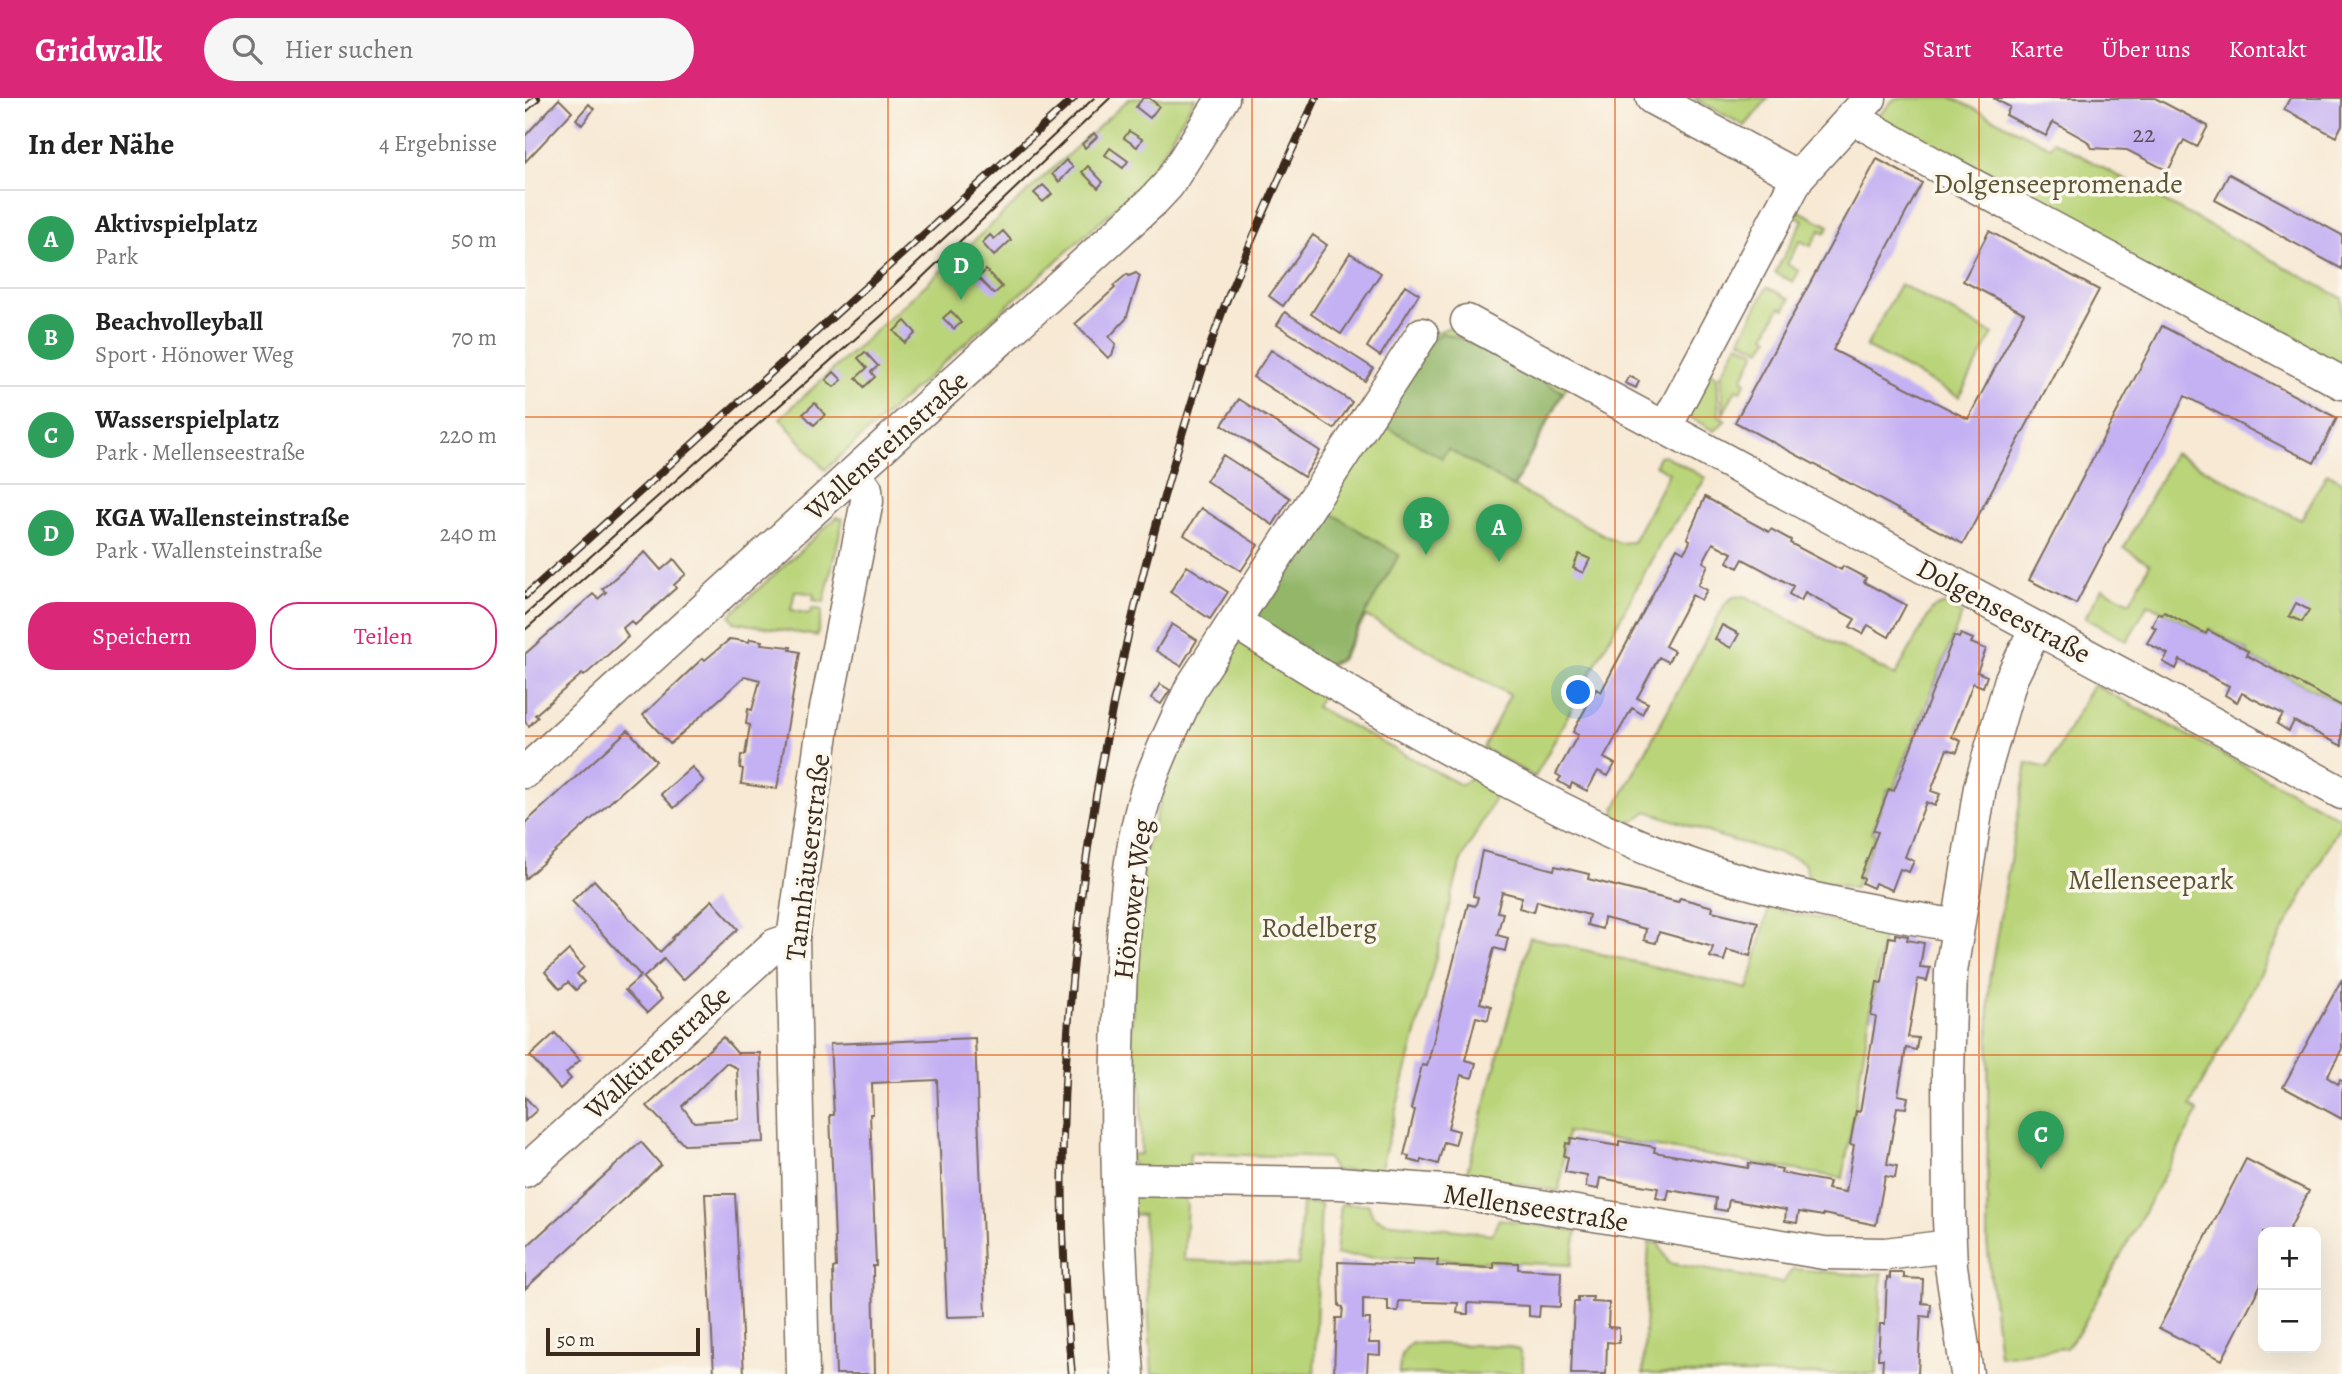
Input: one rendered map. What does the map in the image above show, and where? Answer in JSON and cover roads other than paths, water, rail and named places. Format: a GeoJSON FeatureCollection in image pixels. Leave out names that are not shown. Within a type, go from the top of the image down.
{"type":"FeatureCollection","features":[{"type":"Feature","properties":{"kind":"street","name":"Wallensteinstraße"},"geometry":{"type":"LineString","coordinates":[[525,772],[1153,201],[1168,185],[1223,98]]}},
{"type":"Feature","properties":{"kind":"street"},"geometry":{"type":"LineString","coordinates":[[1652,98],[1798,177]]}},
{"type":"Feature","properties":{"kind":"street"},"geometry":{"type":"LineString","coordinates":[[1665,428],[1798,177],[1860,108],[1917,156],[2342,383]]}},
{"type":"Feature","properties":{"kind":"street","name":"Dolgenseestraße"},"geometry":{"type":"LineString","coordinates":[[1467,321],[2342,793]]}},
{"type":"Feature","properties":{"kind":"street","name":"Hönower Weg"},"geometry":{"type":"LineString","coordinates":[[1128,1374],[1119,1180],[1119,1011],[1122,934],[1135,840],[1146,793],[1166,741],[1192,686],[1422,334]]}},
{"type":"Feature","properties":{"kind":"street","name":"Tannhäuserstraße"},"geometry":{"type":"LineString","coordinates":[[803,1374],[793,939],[824,719],[867,500],[866,489],[855,474]]}},
{"type":"Feature","properties":{"kind":"street"},"geometry":{"type":"LineString","coordinates":[[1235,622],[1333,684],[1468,760],[1598,827],[1675,859],[1784,893],[1958,926]]}},
{"type":"Feature","properties":{"kind":"street"},"geometry":{"type":"LineString","coordinates":[[1967,1374],[1950,1246],[1948,1074],[1951,972],[1980,787],[2011,679],[2036,628]]}},
{"type":"Feature","properties":{"kind":"street","name":"Walkürenstraße"},"geometry":{"type":"LineString","coordinates":[[525,1171],[775,945],[793,939]]}},
{"type":"Feature","properties":{"kind":"street","name":"Mellenseestraße"},"geometry":{"type":"LineString","coordinates":[[1119,1180],[1295,1182],[1456,1192],[1824,1253],[1885,1254],[1950,1246]]}},
{"type":"Feature","properties":{"kind":"tram line"},"geometry":{"type":"LineString","coordinates":[[525,615],[879,299],[1094,98]]}},
{"type":"Feature","properties":{"kind":"tram line"},"geometry":{"type":"LineString","coordinates":[[525,630],[888,310],[1110,98]]}},
{"type":"Feature","properties":{"kind":"railway"},"geometry":{"type":"LineString","coordinates":[[525,109],[537,98]]}},
{"type":"Feature","properties":{"kind":"railway"},"geometry":{"type":"LineString","coordinates":[[525,596],[1074,98]]}},
{"type":"Feature","properties":{"kind":"railway"},"geometry":{"type":"LineString","coordinates":[[1072,1374],[1064,1262],[1063,1150],[1068,1036],[1078,922],[1094,809],[1115,697],[1140,587],[1175,458],[1208,352],[1245,257],[1316,98]]}},
{"type":"Feature","properties":{"kind":"place","name":"KGA Wallensteinstraße"},"geometry":{"type":"Point","coordinates":[961,300]}},
{"type":"Feature","properties":{"kind":"place","name":"Beachvolleyball"},"geometry":{"type":"Point","coordinates":[1426,555]}},
{"type":"Feature","properties":{"kind":"place","name":"Aktivspielplatz"},"geometry":{"type":"Point","coordinates":[1499,562]}},
{"type":"Feature","properties":{"kind":"place","name":"Wasserspielplatz"},"geometry":{"type":"Point","coordinates":[2041,1169]}},
{"type":"Feature","properties":{"kind":"park label","name":"Dolgenseepromenade"},"geometry":{"type":"Point","coordinates":[2058,183]}},
{"type":"Feature","properties":{"kind":"park label","name":"Mellenseepark"},"geometry":{"type":"Point","coordinates":[2151,879]}},
{"type":"Feature","properties":{"kind":"park label","name":"Rodelberg"},"geometry":{"type":"Point","coordinates":[1319,927]}}]}
